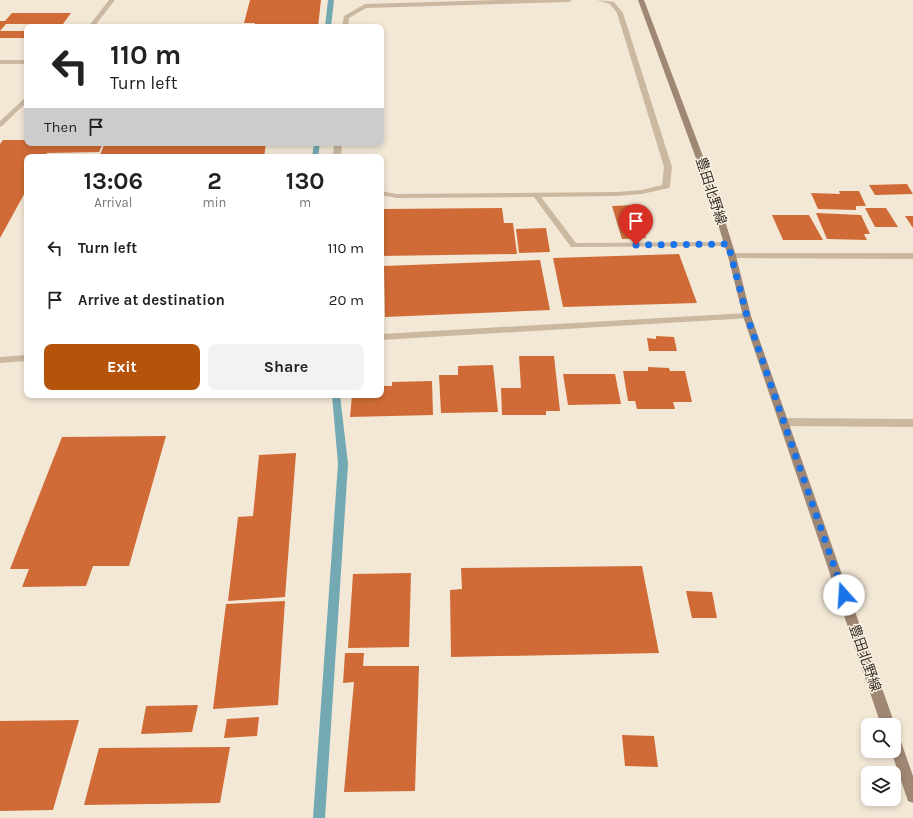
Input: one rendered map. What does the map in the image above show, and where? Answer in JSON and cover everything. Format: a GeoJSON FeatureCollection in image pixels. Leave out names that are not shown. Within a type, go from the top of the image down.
{"type":"FeatureCollection","features":[{"type":"Feature","properties":{"kind":"main road","name":"豊田北野線"},"geometry":{"type":"LineString","coordinates":[[641,0],[709,183],[732,256],[747,316],[886,718]]}},
{"type":"Feature","properties":{"kind":"main road"},"geometry":{"type":"LineString","coordinates":[[900,758],[913,796]]}},
{"type":"Feature","properties":{"kind":"street"},"geometry":{"type":"LineString","coordinates":[[93,24],[112,0]]}},
{"type":"Feature","properties":{"kind":"street"},"geometry":{"type":"LineString","coordinates":[[345,24],[346,17],[365,6],[569,0]]}},
{"type":"Feature","properties":{"kind":"street"},"geometry":{"type":"LineString","coordinates":[[384,194],[397,196],[616,194],[642,192],[666,186],[668,166],[620,13],[612,3],[600,0]]}},
{"type":"Feature","properties":{"kind":"street"},"geometry":{"type":"LineString","coordinates":[[0,62],[24,62]]}},
{"type":"Feature","properties":{"kind":"street"},"geometry":{"type":"LineString","coordinates":[[0,125],[24,101]]}},
{"type":"Feature","properties":{"kind":"street"},"geometry":{"type":"LineString","coordinates":[[536,195],[574,245],[728,244]]}},
{"type":"Feature","properties":{"kind":"street"},"geometry":{"type":"LineString","coordinates":[[732,256],[913,256]]}},
{"type":"Feature","properties":{"kind":"street"},"geometry":{"type":"LineString","coordinates":[[384,337],[747,316]]}},
{"type":"Feature","properties":{"kind":"street"},"geometry":{"type":"LineString","coordinates":[[0,360],[24,358]]}},
{"type":"Feature","properties":{"kind":"street"},"geometry":{"type":"LineString","coordinates":[[784,422],[913,423]]}},
{"type":"Feature","properties":{"kind":"building"},"geometry":{"type":"Polygon","coordinates":[[[250,0],[321,0],[318,24],[244,23],[250,0]]]}},
{"type":"Feature","properties":{"kind":"building"},"geometry":{"type":"Polygon","coordinates":[[[12,13],[71,13],[63,24],[6,24],[0,31],[0,21],[5,21],[12,13]]]}},
{"type":"Feature","properties":{"kind":"building"},"geometry":{"type":"Polygon","coordinates":[[[0,31],[24,31],[24,38],[0,38],[0,31]]]}},
{"type":"Feature","properties":{"kind":"building"},"geometry":{"type":"Polygon","coordinates":[[[3,140],[24,140],[24,146],[102,146],[99,152],[24,154],[24,194],[0,238],[0,144],[3,140]]]}},
{"type":"Feature","properties":{"kind":"building"},"geometry":{"type":"Polygon","coordinates":[[[104,146],[266,146],[264,154],[100,154],[104,146]]]}},
{"type":"Feature","properties":{"kind":"building"},"geometry":{"type":"Polygon","coordinates":[[[907,184],[913,194],[875,195],[869,185],[907,184]]]}},
{"type":"Feature","properties":{"kind":"building"},"geometry":{"type":"Polygon","coordinates":[[[839,191],[859,191],[866,206],[856,206],[856,210],[818,209],[811,193],[840,194],[839,191]]]}},
{"type":"Feature","properties":{"kind":"building"},"geometry":{"type":"Polygon","coordinates":[[[635,205],[646,238],[622,239],[612,206],[635,205]]]}},
{"type":"Feature","properties":{"kind":"building"},"geometry":{"type":"Polygon","coordinates":[[[502,208],[504,223],[513,223],[517,254],[384,256],[384,209],[502,208]]]}},
{"type":"Feature","properties":{"kind":"building"},"geometry":{"type":"Polygon","coordinates":[[[865,208],[886,208],[898,227],[875,227],[865,208]]]}},
{"type":"Feature","properties":{"kind":"building"},"geometry":{"type":"Polygon","coordinates":[[[816,213],[861,215],[870,234],[864,234],[867,240],[827,239],[816,213]]]}},
{"type":"Feature","properties":{"kind":"building"},"geometry":{"type":"Polygon","coordinates":[[[772,215],[809,215],[823,240],[783,240],[772,215]]]}},
{"type":"Feature","properties":{"kind":"building"},"geometry":{"type":"Polygon","coordinates":[[[905,216],[913,216],[913,228],[905,216]]]}},
{"type":"Feature","properties":{"kind":"building"},"geometry":{"type":"Polygon","coordinates":[[[546,228],[550,252],[519,253],[516,229],[546,228]]]}},
{"type":"Feature","properties":{"kind":"building"},"geometry":{"type":"Polygon","coordinates":[[[679,254],[697,303],[563,307],[553,258],[679,254]]]}},
{"type":"Feature","properties":{"kind":"building"},"geometry":{"type":"Polygon","coordinates":[[[540,260],[550,310],[385,317],[384,266],[540,260]]]}},
{"type":"Feature","properties":{"kind":"building"},"geometry":{"type":"Polygon","coordinates":[[[656,336],[674,337],[677,351],[649,351],[647,338],[656,339],[656,336]]]}},
{"type":"Feature","properties":{"kind":"building"},"geometry":{"type":"Polygon","coordinates":[[[519,356],[554,356],[560,411],[546,411],[546,415],[502,415],[501,388],[521,388],[519,356]]]}},
{"type":"Feature","properties":{"kind":"building"},"geometry":{"type":"Polygon","coordinates":[[[493,365],[498,412],[441,413],[439,375],[458,375],[458,366],[493,365]]]}},
{"type":"Feature","properties":{"kind":"building"},"geometry":{"type":"Polygon","coordinates":[[[648,367],[669,368],[670,371],[685,371],[692,402],[673,402],[675,409],[637,409],[635,401],[628,401],[623,371],[648,371],[648,367]]]}},
{"type":"Feature","properties":{"kind":"building"},"geometry":{"type":"Polygon","coordinates":[[[563,374],[615,374],[621,404],[568,405],[563,374]]]}},
{"type":"Feature","properties":{"kind":"building"},"geometry":{"type":"Polygon","coordinates":[[[432,381],[433,415],[350,417],[352,398],[384,398],[384,386],[392,386],[392,382],[432,381]]]}},
{"type":"Feature","properties":{"kind":"building"},"geometry":{"type":"Polygon","coordinates":[[[166,436],[129,566],[93,566],[86,586],[22,587],[29,569],[10,569],[62,437],[166,436]]]}},
{"type":"Feature","properties":{"kind":"building"},"geometry":{"type":"Polygon","coordinates":[[[296,453],[285,597],[228,601],[238,517],[253,516],[259,455],[296,453]]]}},
{"type":"Feature","properties":{"kind":"building"},"geometry":{"type":"Polygon","coordinates":[[[642,566],[659,653],[451,657],[450,590],[462,589],[461,568],[642,566]]]}},
{"type":"Feature","properties":{"kind":"building"},"geometry":{"type":"Polygon","coordinates":[[[411,573],[409,647],[348,648],[353,574],[411,573]]]}},
{"type":"Feature","properties":{"kind":"building"},"geometry":{"type":"Polygon","coordinates":[[[686,591],[712,592],[717,618],[692,618],[686,591]]]}},
{"type":"Feature","properties":{"kind":"building"},"geometry":{"type":"Polygon","coordinates":[[[285,601],[278,705],[213,709],[226,604],[285,601]]]}},
{"type":"Feature","properties":{"kind":"building"},"geometry":{"type":"Polygon","coordinates":[[[345,653],[364,653],[363,666],[419,666],[415,791],[344,792],[354,682],[343,683],[345,653]]]}},
{"type":"Feature","properties":{"kind":"building"},"geometry":{"type":"Polygon","coordinates":[[[198,705],[192,732],[141,734],[146,706],[198,705]]]}},
{"type":"Feature","properties":{"kind":"building"},"geometry":{"type":"Polygon","coordinates":[[[259,717],[257,736],[224,738],[227,719],[259,717]]]}},
{"type":"Feature","properties":{"kind":"building"},"geometry":{"type":"Polygon","coordinates":[[[79,720],[53,810],[0,811],[0,721],[79,720]]]}},
{"type":"Feature","properties":{"kind":"building"},"geometry":{"type":"Polygon","coordinates":[[[622,735],[654,736],[658,767],[625,766],[622,735]]]}},
{"type":"Feature","properties":{"kind":"building"},"geometry":{"type":"Polygon","coordinates":[[[230,747],[220,803],[84,805],[99,748],[230,747]]]}},
{"type":"Feature","properties":{"kind":"waterway"},"geometry":{"type":"LineString","coordinates":[[328,24],[331,0]]}},
{"type":"Feature","properties":{"kind":"waterway"},"geometry":{"type":"LineString","coordinates":[[315,154],[317,146]]}},
{"type":"Feature","properties":{"kind":"waterway"},"geometry":{"type":"LineString","coordinates":[[319,818],[343,464],[336,398]]}},
{"type":"Feature","properties":{"kind":"route"},"geometry":{"type":"LineString","coordinates":[[636,245],[728,244],[747,316],[844,595]]}}]}
